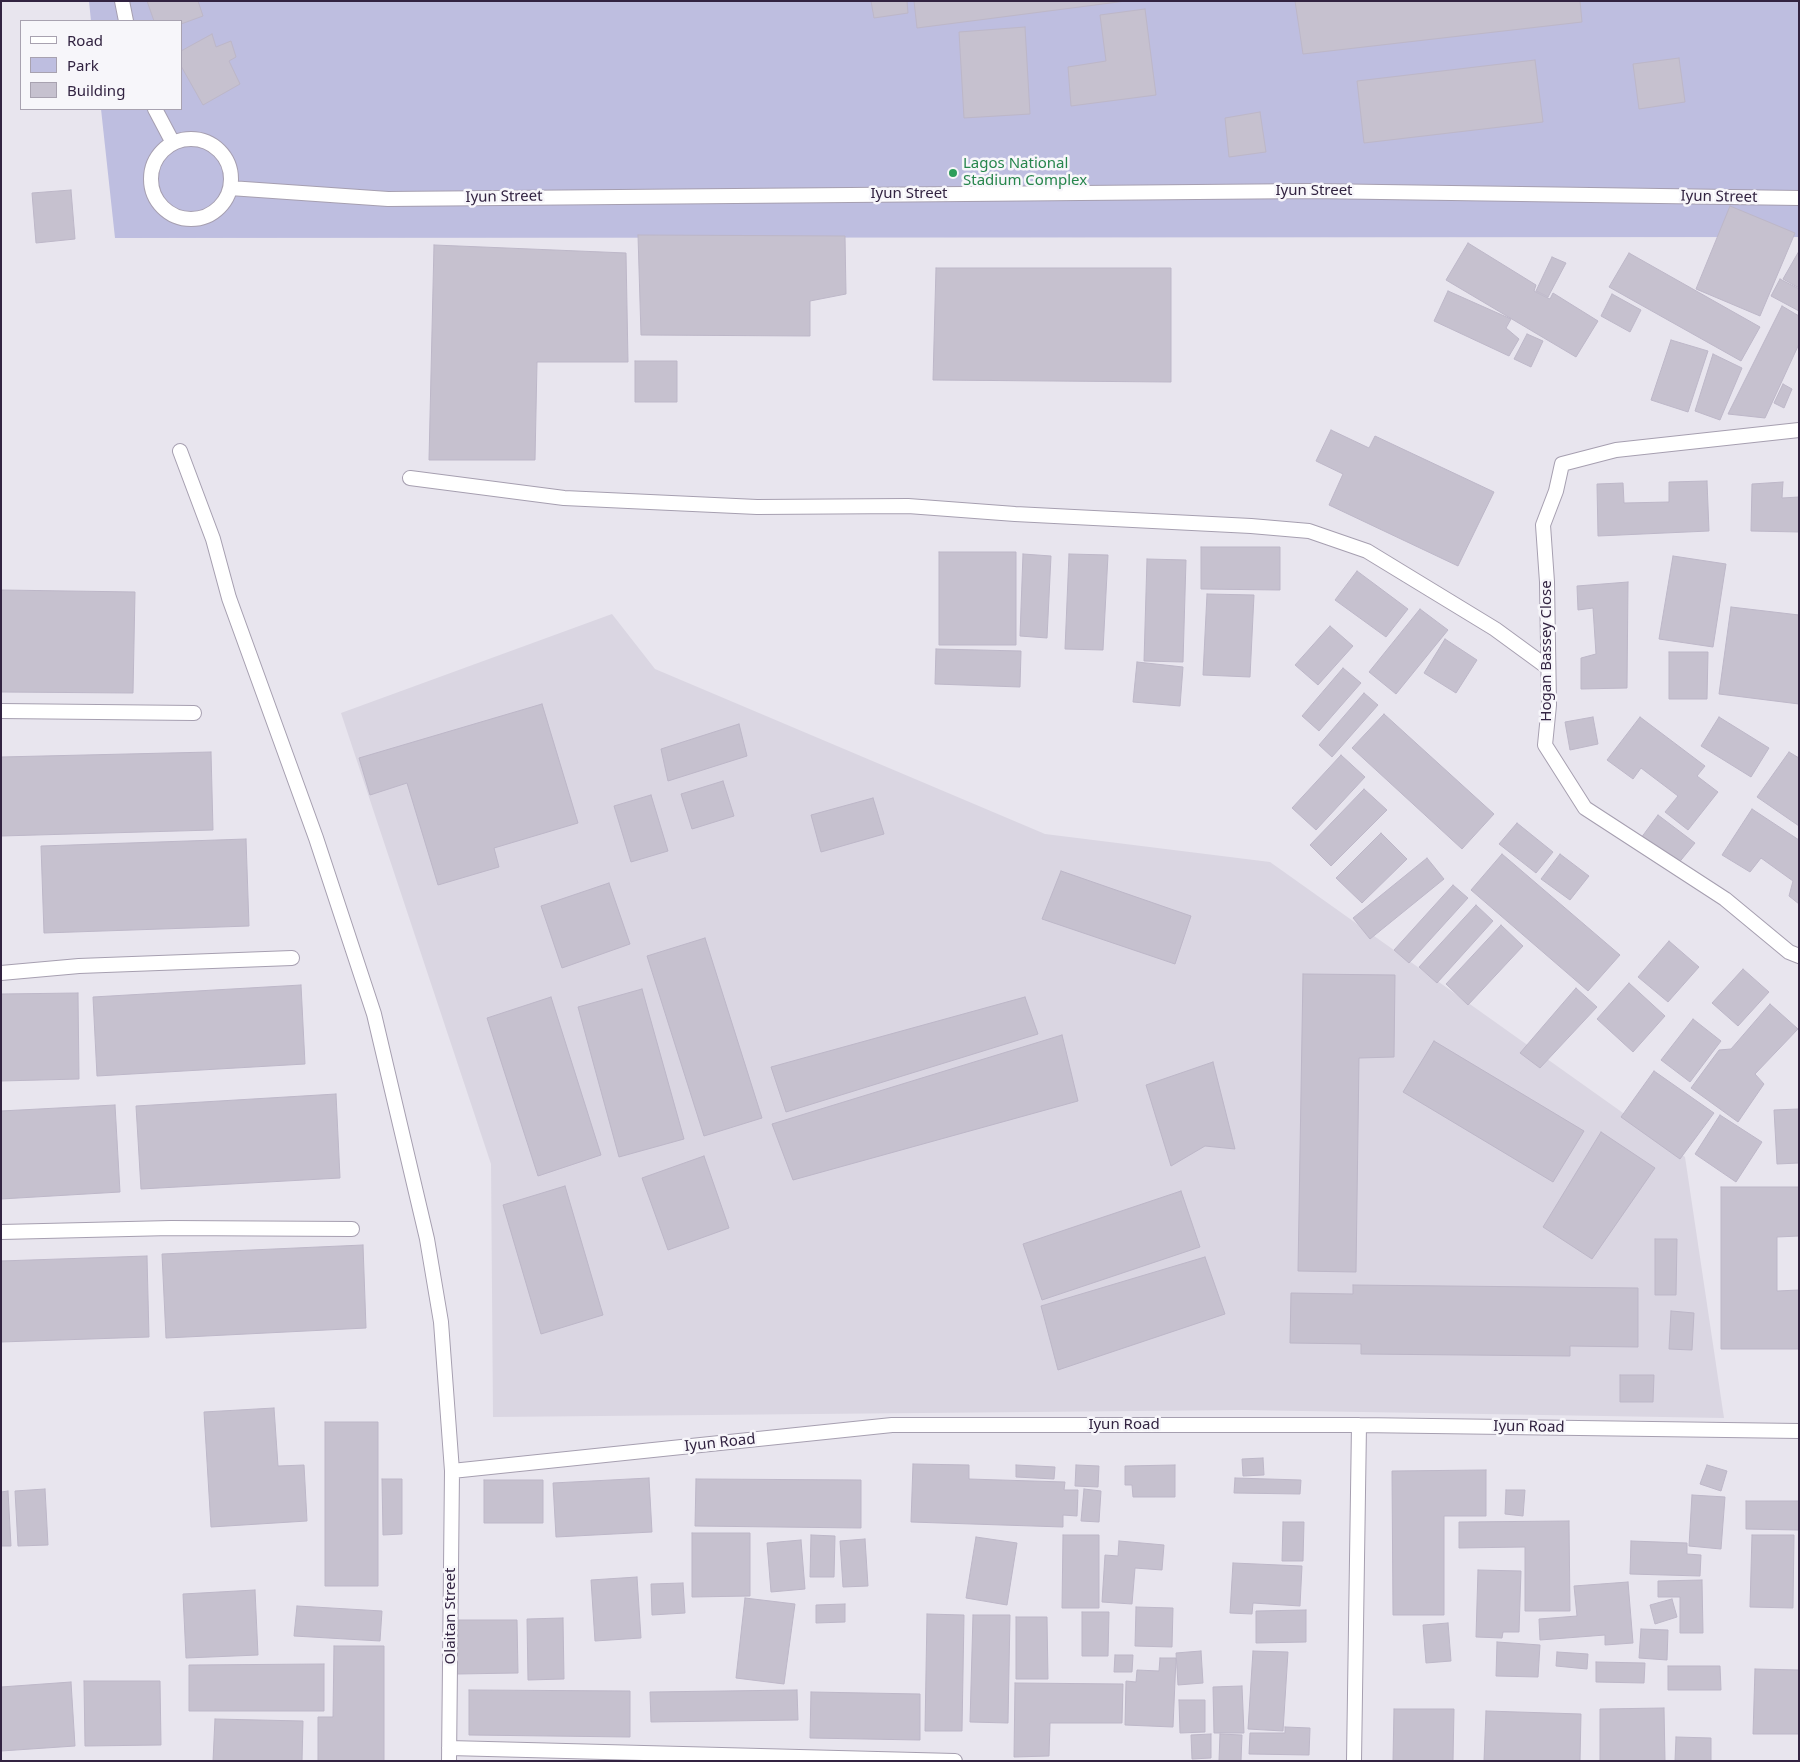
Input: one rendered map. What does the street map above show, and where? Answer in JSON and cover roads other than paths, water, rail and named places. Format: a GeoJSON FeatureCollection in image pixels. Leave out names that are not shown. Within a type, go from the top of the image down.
{"type":"FeatureCollection","features":[{"type":"Feature","properties":{"kind":"street"},"geometry":{"type":"LineString","coordinates":[[122,1],[126,20]]}},
{"type":"Feature","properties":{"kind":"street"},"geometry":{"type":"LineString","coordinates":[[156,110],[173,143]]}},
{"type":"Feature","properties":{"kind":"street"},"geometry":{"type":"LineString","coordinates":[[185,139],[198,139],[211,144],[221,151],[228,162],[231,175],[230,188],[226,200],[218,209],[207,216],[195,220],[171,215],[154,196],[150,184],[151,172],[162,150],[173,143],[185,139]]}},
{"type":"Feature","properties":{"kind":"street","name":"Iyun Street"},"geometry":{"type":"LineString","coordinates":[[230,188],[388,198],[1312,191],[1799,198]]}},
{"type":"Feature","properties":{"kind":"street","name":"Hogan Bassey Close"},"geometry":{"type":"LineString","coordinates":[[1799,430],[1616,450],[1562,464],[1556,491],[1543,525],[1547,582],[1549,705],[1545,745],[1585,808],[1725,899],[1789,952],[1799,956]]}},
{"type":"Feature","properties":{"kind":"street","name":"Olaitan Street"},"geometry":{"type":"LineString","coordinates":[[180,451],[213,539],[229,598],[316,838],[374,1014],[427,1239],[441,1322],[452,1471],[449,1755]]}},
{"type":"Feature","properties":{"kind":"street"},"geometry":{"type":"LineString","coordinates":[[410,478],[564,498],[757,507],[908,506],[1309,531],[1367,551],[1495,629],[1547,667]]}},
{"type":"Feature","properties":{"kind":"street"},"geometry":{"type":"LineString","coordinates":[[1,711],[194,713]]}},
{"type":"Feature","properties":{"kind":"street"},"geometry":{"type":"LineString","coordinates":[[1,973],[79,966],[292,958]]}},
{"type":"Feature","properties":{"kind":"street"},"geometry":{"type":"LineString","coordinates":[[1,1232],[171,1228],[352,1229]]}},
{"type":"Feature","properties":{"kind":"street","name":"Iyun Road"},"geometry":{"type":"LineString","coordinates":[[452,1471],[892,1424],[1359,1425],[1799,1431]]}},
{"type":"Feature","properties":{"kind":"street"},"geometry":{"type":"LineString","coordinates":[[1354,1761],[1359,1425]]}},
{"type":"Feature","properties":{"kind":"street"},"geometry":{"type":"LineString","coordinates":[[449,1755],[955,1761]]}},
{"type":"Feature","properties":{"kind":"place","name":"Lagos National Stadium Complex"},"geometry":{"type":"Point","coordinates":[953,173]}}]}
